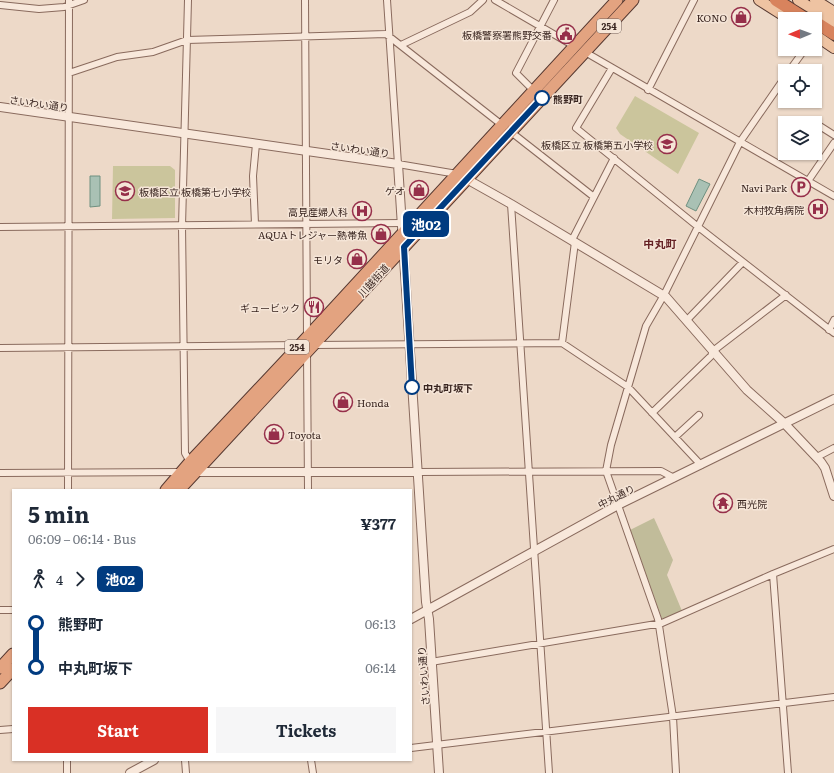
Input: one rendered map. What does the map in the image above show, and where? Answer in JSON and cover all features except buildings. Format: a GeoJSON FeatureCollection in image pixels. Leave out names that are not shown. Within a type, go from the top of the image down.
{"type":"FeatureCollection","features":[{"type":"Feature","properties":{"kind":"highway","name":"川越街道"},"geometry":{"type":"LineString","coordinates":[[167,489],[189,470],[307,344],[404,247],[462,176],[506,128],[534,91],[616,0]]}},
{"type":"Feature","properties":{"kind":"highway","name":"川越街道"},"geometry":{"type":"LineString","coordinates":[[506,128],[589,54],[633,0]]}},
{"type":"Feature","properties":{"kind":"highway"},"geometry":{"type":"LineString","coordinates":[[776,0],[795,12]]}},
{"type":"Feature","properties":{"kind":"highway"},"geometry":{"type":"LineString","coordinates":[[781,0],[800,12]]}},
{"type":"Feature","properties":{"kind":"highway"},"geometry":{"type":"LineString","coordinates":[[822,26],[834,34]]}},
{"type":"Feature","properties":{"kind":"highway"},"geometry":{"type":"LineString","coordinates":[[822,29],[834,37]]}},
{"type":"Feature","properties":{"kind":"highway","name":"川越街道"},"geometry":{"type":"LineString","coordinates":[[307,344],[402,227],[462,176]]}},
{"type":"Feature","properties":{"kind":"highway","name":"川越街道"},"geometry":{"type":"LineString","coordinates":[[183,488],[189,470]]}},
{"type":"Feature","properties":{"kind":"highway"},"geometry":{"type":"LineString","coordinates":[[0,668],[12,655]]}},
{"type":"Feature","properties":{"kind":"highway"},"geometry":{"type":"LineString","coordinates":[[0,683],[12,670]]}},
{"type":"Feature","properties":{"kind":"main road"},"geometry":{"type":"LineString","coordinates":[[759,0],[778,12]]}},
{"type":"Feature","properties":{"kind":"main road"},"geometry":{"type":"LineString","coordinates":[[768,0],[787,12]]}},
{"type":"Feature","properties":{"kind":"main road"},"geometry":{"type":"LineString","coordinates":[[798,0],[834,22]]}},
{"type":"Feature","properties":{"kind":"main road"},"geometry":{"type":"LineString","coordinates":[[815,0],[834,12]]}},
{"type":"Feature","properties":{"kind":"main road"},"geometry":{"type":"LineString","coordinates":[[822,34],[834,42]]}},
{"type":"Feature","properties":{"kind":"main road"},"geometry":{"type":"LineString","coordinates":[[822,40],[834,48]]}},
{"type":"Feature","properties":{"kind":"street"},"geometry":{"type":"LineString","coordinates":[[0,5],[39,9],[84,0]]}},
{"type":"Feature","properties":{"kind":"street"},"geometry":{"type":"LineString","coordinates":[[188,0],[182,226],[184,453],[189,470]]}},
{"type":"Feature","properties":{"kind":"street"},"geometry":{"type":"LineString","coordinates":[[305,0],[308,489]]}},
{"type":"Feature","properties":{"kind":"street"},"geometry":{"type":"LineString","coordinates":[[387,0],[398,164],[462,176],[664,295],[752,394],[817,456],[824,466],[834,496]]}},
{"type":"Feature","properties":{"kind":"street"},"geometry":{"type":"LineString","coordinates":[[401,45],[470,12],[483,0]]}},
{"type":"Feature","properties":{"kind":"street"},"geometry":{"type":"LineString","coordinates":[[495,0],[574,46]]}},
{"type":"Feature","properties":{"kind":"street"},"geometry":{"type":"LineString","coordinates":[[534,91],[516,73],[554,0]]}},
{"type":"Feature","properties":{"kind":"street"},"geometry":{"type":"LineString","coordinates":[[648,90],[694,0]]}},
{"type":"Feature","properties":{"kind":"street"},"geometry":{"type":"LineString","coordinates":[[68,489],[69,3]]}},
{"type":"Feature","properties":{"kind":"street"},"geometry":{"type":"LineString","coordinates":[[69,73],[117,57],[153,52],[187,40],[386,34],[594,197]]}},
{"type":"Feature","properties":{"kind":"street"},"geometry":{"type":"LineString","coordinates":[[589,54],[648,90],[834,196]]}},
{"type":"Feature","properties":{"kind":"street"},"geometry":{"type":"LineString","coordinates":[[612,68],[576,128],[697,226],[832,331],[834,320]]}},
{"type":"Feature","properties":{"kind":"street"},"geometry":{"type":"LineString","coordinates":[[676,773],[674,717],[658,619],[606,471],[611,445],[646,326],[664,295],[740,142],[778,87]]}},
{"type":"Feature","properties":{"kind":"street","name":"さいわい通り"},"geometry":{"type":"LineString","coordinates":[[0,107],[398,164],[426,602],[429,619],[439,773]]}},
{"type":"Feature","properties":{"kind":"street"},"geometry":{"type":"LineString","coordinates":[[822,127],[834,135]]}},
{"type":"Feature","properties":{"kind":"street"},"geometry":{"type":"LineString","coordinates":[[808,181],[834,142]]}},
{"type":"Feature","properties":{"kind":"street"},"geometry":{"type":"LineString","coordinates":[[255,224],[253,176],[256,144]]}},
{"type":"Feature","properties":{"kind":"street"},"geometry":{"type":"LineString","coordinates":[[562,343],[573,241],[614,158]]}},
{"type":"Feature","properties":{"kind":"street"},"geometry":{"type":"LineString","coordinates":[[511,204],[549,773]]}},
{"type":"Feature","properties":{"kind":"street"},"geometry":{"type":"LineString","coordinates":[[0,227],[255,224],[402,227]]}},
{"type":"Feature","properties":{"kind":"street"},"geometry":{"type":"LineString","coordinates":[[687,320],[743,262]]}},
{"type":"Feature","properties":{"kind":"street"},"geometry":{"type":"LineString","coordinates":[[652,413],[710,356],[713,351],[786,295]]}},
{"type":"Feature","properties":{"kind":"street"},"geometry":{"type":"LineString","coordinates":[[0,348],[184,347],[307,344],[562,343],[628,387],[701,465]]}},
{"type":"Feature","properties":{"kind":"street","name":"中丸通り"},"geometry":{"type":"LineString","coordinates":[[412,618],[618,505],[834,399]]}},
{"type":"Feature","properties":{"kind":"street"},"geometry":{"type":"LineString","coordinates":[[675,437],[699,415]]}},
{"type":"Feature","properties":{"kind":"street"},"geometry":{"type":"LineString","coordinates":[[817,456],[834,448]]}},
{"type":"Feature","properties":{"kind":"street"},"geometry":{"type":"LineString","coordinates":[[0,473],[189,470],[308,473],[661,471],[674,478]]}},
{"type":"Feature","properties":{"kind":"street"},"geometry":{"type":"LineString","coordinates":[[431,662],[658,624],[834,549]]}},
{"type":"Feature","properties":{"kind":"street"},"geometry":{"type":"LineString","coordinates":[[773,574],[788,773]]}},
{"type":"Feature","properties":{"kind":"street"},"geometry":{"type":"LineString","coordinates":[[0,610],[12,610]]}},
{"type":"Feature","properties":{"kind":"street"},"geometry":{"type":"LineString","coordinates":[[412,748],[834,697]]}},
{"type":"Feature","properties":{"kind":"street"},"geometry":{"type":"LineString","coordinates":[[0,730],[12,729]]}},
{"type":"Feature","properties":{"kind":"street"},"geometry":{"type":"LineString","coordinates":[[67,761],[67,773]]}},
{"type":"Feature","properties":{"kind":"street"},"geometry":{"type":"LineString","coordinates":[[130,773],[152,761]]}},
{"type":"Feature","properties":{"kind":"street"},"geometry":{"type":"LineString","coordinates":[[186,761],[186,773]]}},
{"type":"Feature","properties":{"kind":"street"},"geometry":{"type":"LineString","coordinates":[[311,761],[313,773]]}},
{"type":"Feature","properties":{"kind":"shaded area"},"geometry":{"type":"Polygon","coordinates":[[[635,96],[699,133],[678,174],[620,134],[616,128],[635,96]]]}},
{"type":"Feature","properties":{"kind":"shaded area"},"geometry":{"type":"Polygon","coordinates":[[[113,166],[170,166],[175,170],[175,218],[112,219],[113,166]]]}},
{"type":"Feature","properties":{"kind":"shaded area"},"geometry":{"type":"Polygon","coordinates":[[[90,176],[100,176],[100,206],[90,207],[90,176]]]}},
{"type":"Feature","properties":{"kind":"shaded area"},"geometry":{"type":"Polygon","coordinates":[[[699,179],[710,184],[696,211],[686,206],[699,179]]]}},
{"type":"Feature","properties":{"kind":"shaded area"},"geometry":{"type":"Polygon","coordinates":[[[654,518],[673,560],[667,575],[682,611],[662,619],[630,530],[654,518]]]}},
{"type":"Feature","properties":{"kind":"bus line","name":"池02"},"geometry":{"type":"LineString","coordinates":[[412,387],[404,247],[542,98]]}},
{"type":"Feature","properties":{"kind":"place","name":"KONO"},"geometry":{"type":"Point","coordinates":[741,17]}},
{"type":"Feature","properties":{"kind":"place","name":"板橋警察署熊野交番"},"geometry":{"type":"Point","coordinates":[566,34]}},
{"type":"Feature","properties":{"kind":"place","name":"熊野町"},"geometry":{"type":"Point","coordinates":[542,98]}},
{"type":"Feature","properties":{"kind":"place","name":"板橋区立 板橋第五小学校"},"geometry":{"type":"Point","coordinates":[667,144]}},
{"type":"Feature","properties":{"kind":"place","name":"Navi Park"},"geometry":{"type":"Point","coordinates":[801,187]}},
{"type":"Feature","properties":{"kind":"place","name":"ゲオ"},"geometry":{"type":"Point","coordinates":[419,190]}},
{"type":"Feature","properties":{"kind":"place","name":"板橋区立 板橋第七小学校"},"geometry":{"type":"Point","coordinates":[125,191]}},
{"type":"Feature","properties":{"kind":"place","name":"木村牧角病院"},"geometry":{"type":"Point","coordinates":[818,209]}},
{"type":"Feature","properties":{"kind":"place","name":"高見産婦人科"},"geometry":{"type":"Point","coordinates":[362,211]}},
{"type":"Feature","properties":{"kind":"place","name":"AQUAトレジャー熱帯魚"},"geometry":{"type":"Point","coordinates":[381,234]}},
{"type":"Feature","properties":{"kind":"place","name":"モリタ"},"geometry":{"type":"Point","coordinates":[357,259]}},
{"type":"Feature","properties":{"kind":"place","name":"ギュービック"},"geometry":{"type":"Point","coordinates":[314,307]}},
{"type":"Feature","properties":{"kind":"place","name":"中丸町坂下"},"geometry":{"type":"Point","coordinates":[412,387]}},
{"type":"Feature","properties":{"kind":"place","name":"Honda"},"geometry":{"type":"Point","coordinates":[343,402]}},
{"type":"Feature","properties":{"kind":"place","name":"Toyota"},"geometry":{"type":"Point","coordinates":[274,434]}},
{"type":"Feature","properties":{"kind":"place","name":"西光院"},"geometry":{"type":"Point","coordinates":[723,503]}},
{"type":"Feature","properties":{"kind":"district","name":"中丸町"},"geometry":{"type":"Point","coordinates":[660,243]}}]}
